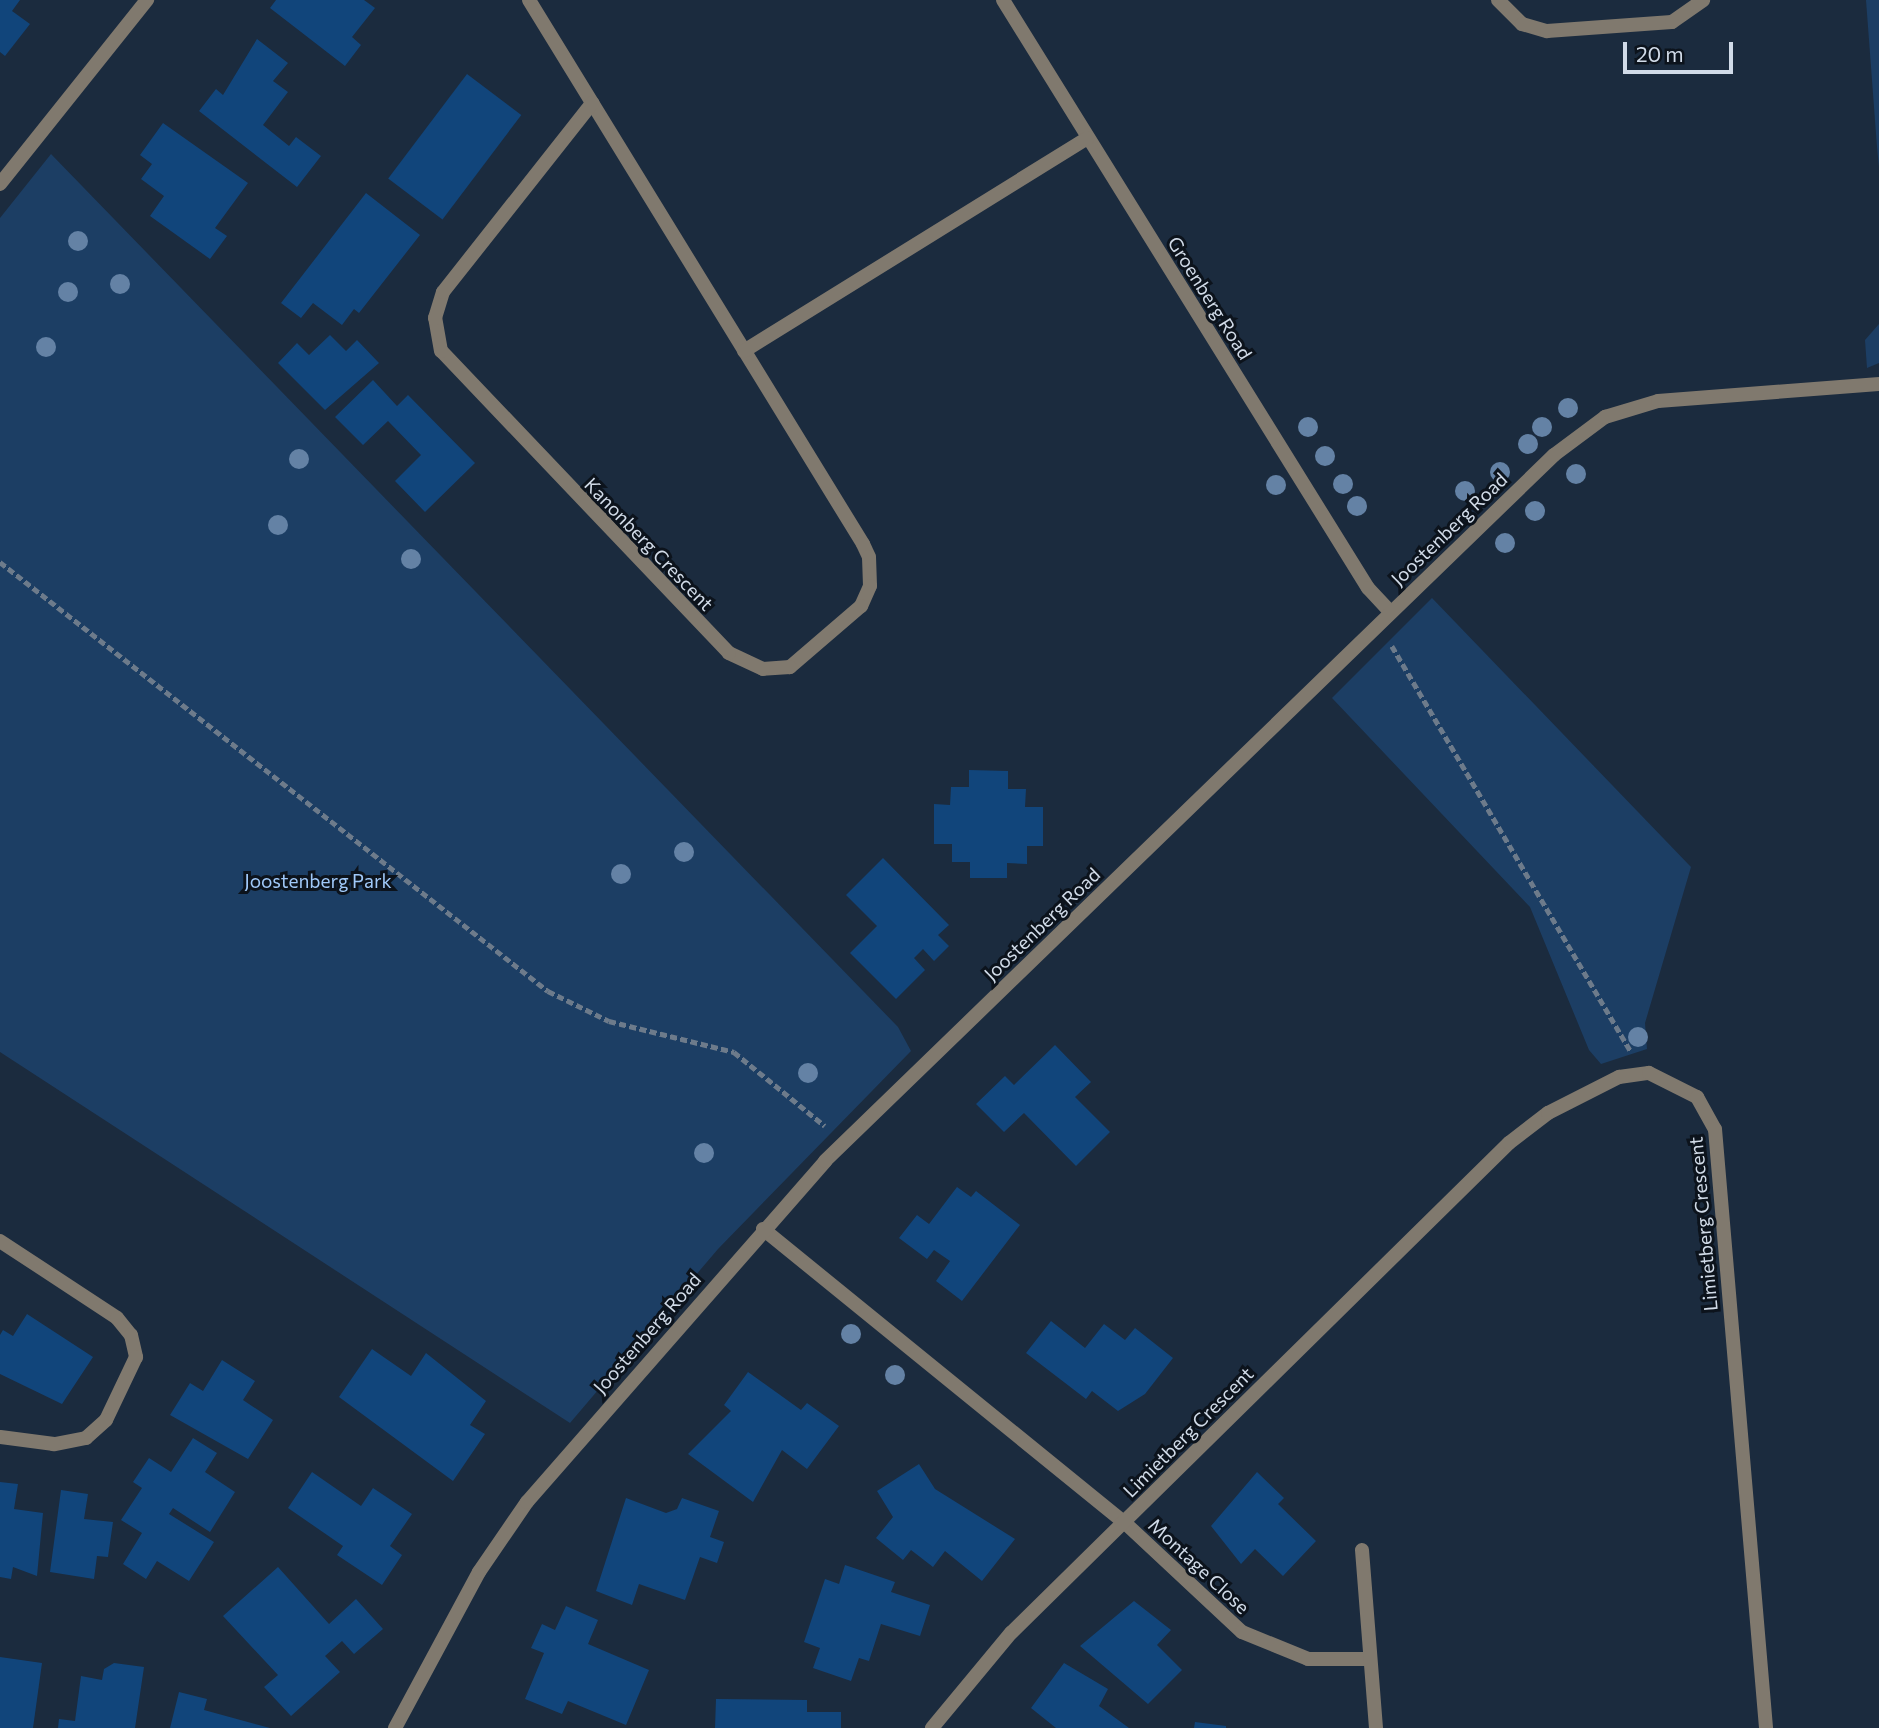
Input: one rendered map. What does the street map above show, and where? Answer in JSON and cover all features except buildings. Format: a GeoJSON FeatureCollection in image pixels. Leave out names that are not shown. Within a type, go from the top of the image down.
{"type":"FeatureCollection","features":[{"type":"Feature","properties":{"kind":"street"},"geometry":{"type":"LineString","coordinates":[[0,184],[147,0]]}},
{"type":"Feature","properties":{"kind":"street","name":"Kanonberg Crescent"},"geometry":{"type":"LineString","coordinates":[[529,0],[863,544],[872,571],[867,596],[853,614],[803,660],[777,669],[750,667],[729,653],[449,365],[435,335],[443,292],[592,103]]}},
{"type":"Feature","properties":{"kind":"street","name":"Groenberg Road"},"geometry":{"type":"LineString","coordinates":[[1003,0],[1368,588],[1390,612]]}},
{"type":"Feature","properties":{"kind":"street"},"geometry":{"type":"LineString","coordinates":[[1498,0],[1522,24],[1547,31],[1672,22],[1703,0]]}},
{"type":"Feature","properties":{"kind":"street"},"geometry":{"type":"LineString","coordinates":[[744,351],[1087,138]]}},
{"type":"Feature","properties":{"kind":"street","name":"Joostenberg Road"},"geometry":{"type":"LineString","coordinates":[[395,1728],[505,1530],[764,1230],[843,1144],[1578,433],[1605,417],[1658,401],[1879,384]]}},
{"type":"Feature","properties":{"kind":"street","name":"Limietberg Crescent"},"geometry":{"type":"LineString","coordinates":[[932,1728],[989,1656],[1509,1143],[1548,1113],[1631,1074],[1683,1085],[1715,1129],[1766,1728]]}},
{"type":"Feature","properties":{"kind":"street","name":"Limietberg Crescent"},"geometry":{"type":"LineString","coordinates":[[764,1230],[1124,1522]]}},
{"type":"Feature","properties":{"kind":"street"},"geometry":{"type":"LineString","coordinates":[[0,1241],[117,1318],[131,1335],[136,1357],[106,1420],[86,1438],[54,1444],[0,1437]]}},
{"type":"Feature","properties":{"kind":"street","name":"Montage Close"},"geometry":{"type":"LineString","coordinates":[[1124,1522],[1242,1632],[1308,1659],[1370,1659]]}},
{"type":"Feature","properties":{"kind":"street"},"geometry":{"type":"LineString","coordinates":[[1362,1550],[1376,1728]]}},
{"type":"Feature","properties":{"kind":"path"},"geometry":{"type":"LineString","coordinates":[[0,562],[548,991],[609,1021],[734,1052],[843,1144]]}},
{"type":"Feature","properties":{"kind":"path"},"geometry":{"type":"LineString","coordinates":[[1376,626],[1631,1051],[1631,1074]]}},
{"type":"Feature","properties":{"kind":"green space"},"geometry":{"type":"Polygon","coordinates":[[[1866,0],[1879,0],[1879,167],[1877,147],[1866,0]]]}},
{"type":"Feature","properties":{"kind":"green space","name":"Joostenberg Park"},"geometry":{"type":"Polygon","coordinates":[[[51,154],[898,1027],[911,1051],[718,1249],[570,1423],[0,1052],[0,218],[51,154]]]}},
{"type":"Feature","properties":{"kind":"green space"},"geometry":{"type":"Polygon","coordinates":[[[1879,324],[1879,363],[1867,368],[1865,340],[1879,324]]]}},
{"type":"Feature","properties":{"kind":"green space"},"geometry":{"type":"Polygon","coordinates":[[[1432,598],[1691,867],[1645,1023],[1647,1049],[1601,1064],[1589,1050],[1530,907],[1332,698],[1432,598]]]}}]}
